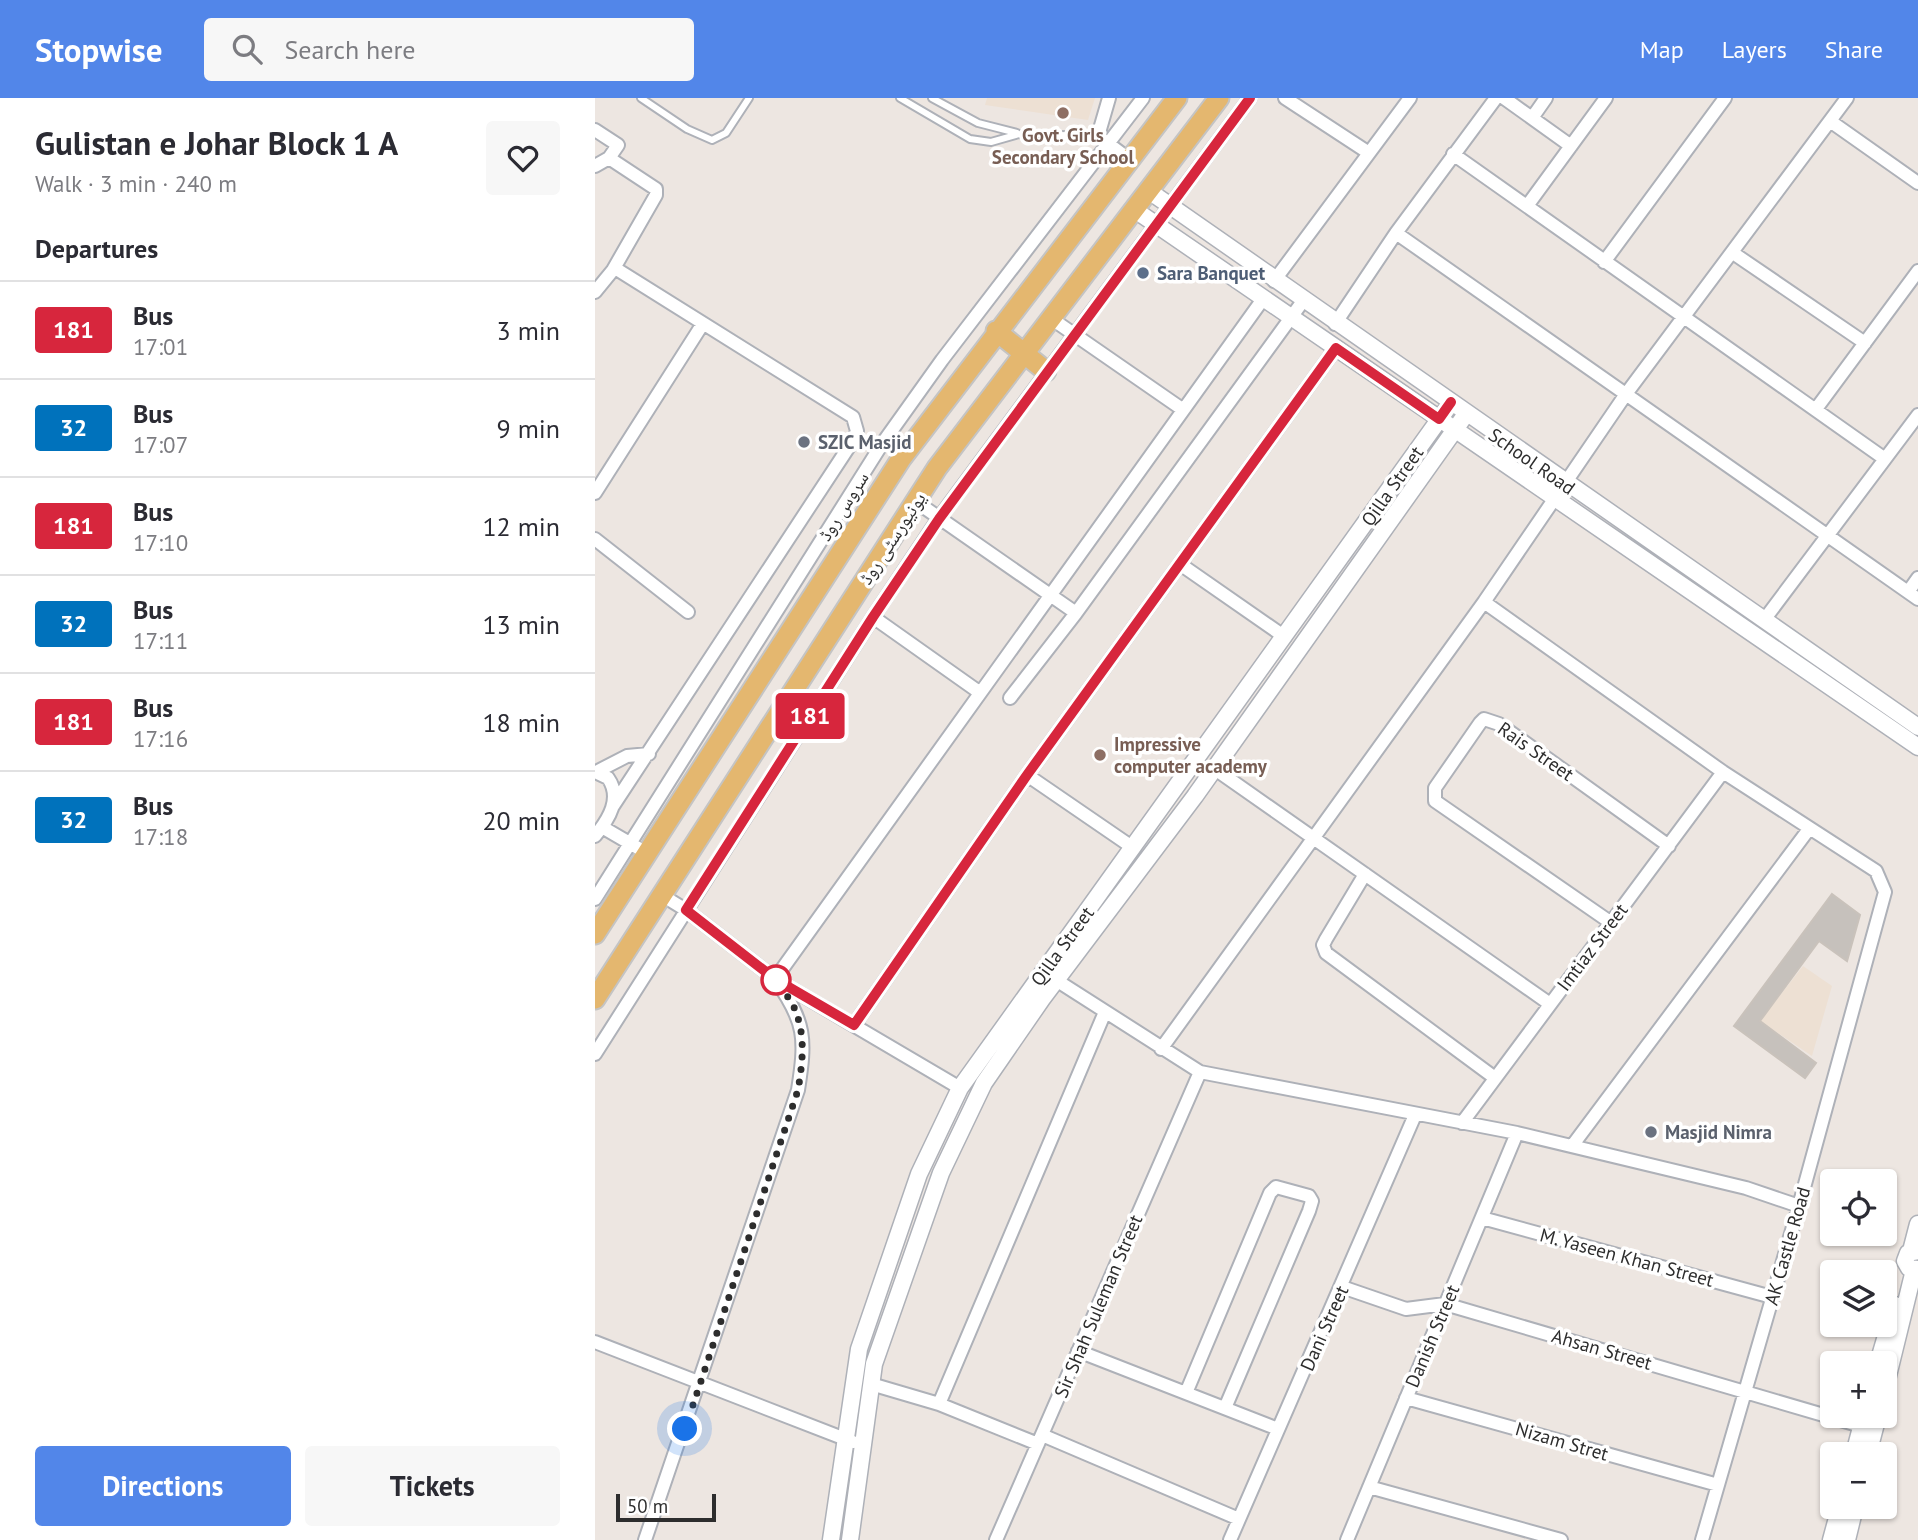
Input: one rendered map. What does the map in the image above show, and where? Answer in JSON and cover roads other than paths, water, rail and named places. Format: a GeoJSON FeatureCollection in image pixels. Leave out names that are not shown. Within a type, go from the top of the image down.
{"type":"FeatureCollection","features":[{"type":"Feature","properties":{"kind":"main road","name":"یونیورسٹی روڈ"},"geometry":{"type":"LineString","coordinates":[[595,934],[639,849],[901,459],[996,331],[1177,98]]}},
{"type":"Feature","properties":{"kind":"main road","name":"یونیورسٹی روڈ"},"geometry":{"type":"LineString","coordinates":[[595,999],[915,501],[1219,98]]}},
{"type":"Feature","properties":{"kind":"main road"},"geometry":{"type":"LineString","coordinates":[[996,331],[1047,371]]}},
{"type":"Feature","properties":{"kind":"street"},"geometry":{"type":"LineString","coordinates":[[1109,98],[1103,140],[1130,160]]}},
{"type":"Feature","properties":{"kind":"street","name":"سروس روڈ"},"geometry":{"type":"LineString","coordinates":[[595,900],[639,849],[882,444],[1103,140],[1143,98]]}},
{"type":"Feature","properties":{"kind":"street"},"geometry":{"type":"LineString","coordinates":[[595,1054],[873,617],[939,519],[1250,98]]}},
{"type":"Feature","properties":{"kind":"street"},"geometry":{"type":"LineString","coordinates":[[1285,98],[1369,153]]}},
{"type":"Feature","properties":{"kind":"street"},"geometry":{"type":"LineString","coordinates":[[1274,281],[1410,98]]}},
{"type":"Feature","properties":{"kind":"street"},"geometry":{"type":"LineString","coordinates":[[1335,324],[1396,233],[1496,98]]}},
{"type":"Feature","properties":{"kind":"street"},"geometry":{"type":"LineString","coordinates":[[1504,98],[1571,146]]}},
{"type":"Feature","properties":{"kind":"street"},"geometry":{"type":"LineString","coordinates":[[1532,118],[1546,98]]}},
{"type":"Feature","properties":{"kind":"street"},"geometry":{"type":"LineString","coordinates":[[1527,206],[1606,98]]}},
{"type":"Feature","properties":{"kind":"street"},"geometry":{"type":"LineString","coordinates":[[1604,262],[1725,98]]}},
{"type":"Feature","properties":{"kind":"street"},"geometry":{"type":"LineString","coordinates":[[1161,1049],[1484,602],[1626,394],[1847,98]]}},
{"type":"Feature","properties":{"kind":"street"},"geometry":{"type":"LineString","coordinates":[[1830,121],[1918,183]]}},
{"type":"Feature","properties":{"kind":"street"},"geometry":{"type":"LineString","coordinates":[[595,130],[618,145],[609,158],[595,166]]}},
{"type":"Feature","properties":{"kind":"street"},"geometry":{"type":"LineString","coordinates":[[1453,154],[1885,459]]}},
{"type":"Feature","properties":{"kind":"street"},"geometry":{"type":"LineString","coordinates":[[595,292],[613,270],[656,195],[656,189],[609,158]]}},
{"type":"Feature","properties":{"kind":"street","name":"School Road"},"geometry":{"type":"LineString","coordinates":[[1149,191],[1335,324],[1918,727]]}},
{"type":"Feature","properties":{"kind":"street","name":"School Road"},"geometry":{"type":"LineString","coordinates":[[1135,210],[1918,747]]}},
{"type":"Feature","properties":{"kind":"street"},"geometry":{"type":"LineString","coordinates":[[1396,233],[1913,595],[1918,578]]}},
{"type":"Feature","properties":{"kind":"street"},"geometry":{"type":"LineString","coordinates":[[1733,253],[1865,343]]}},
{"type":"Feature","properties":{"kind":"street"},"geometry":{"type":"LineString","coordinates":[[613,270],[627,275],[702,325],[853,417],[857,431],[598,832],[639,849]]}},
{"type":"Feature","properties":{"kind":"street"},"geometry":{"type":"LineString","coordinates":[[1816,409],[1918,271]]}},
{"type":"Feature","properties":{"kind":"street"},"geometry":{"type":"LineString","coordinates":[[775,979],[1263,299]]}},
{"type":"Feature","properties":{"kind":"street"},"geometry":{"type":"LineString","coordinates":[[1010,698],[1076,613],[1303,301]]}},
{"type":"Feature","properties":{"kind":"street"},"geometry":{"type":"LineString","coordinates":[[976,316],[996,331]]}},
{"type":"Feature","properties":{"kind":"street"},"geometry":{"type":"LineString","coordinates":[[1052,319],[1182,409]]}},
{"type":"Feature","properties":{"kind":"street"},"geometry":{"type":"LineString","coordinates":[[595,493],[702,325]]}},
{"type":"Feature","properties":{"kind":"street"},"geometry":{"type":"LineString","coordinates":[[854,1025],[1027,775],[1336,348]]}},
{"type":"Feature","properties":{"kind":"street","name":"Qilla Street"},"geometry":{"type":"LineString","coordinates":[[831,1540],[859,1349],[919,1174],[960,1088],[1451,402]]}},
{"type":"Feature","properties":{"kind":"street","name":"Qilla Street"},"geometry":{"type":"LineString","coordinates":[[850,1540],[878,1350],[953,1141],[983,1083],[1215,769],[1466,414]]}},
{"type":"Feature","properties":{"kind":"street"},"geometry":{"type":"LineString","coordinates":[[1764,621],[1918,415]]}},
{"type":"Feature","properties":{"kind":"street"},"geometry":{"type":"LineString","coordinates":[[915,501],[1076,613]]}},
{"type":"Feature","properties":{"kind":"street"},"geometry":{"type":"LineString","coordinates":[[595,539],[688,612]]}},
{"type":"Feature","properties":{"kind":"street"},"geometry":{"type":"LineString","coordinates":[[1180,564],[1285,636]]}},
{"type":"Feature","properties":{"kind":"street"},"geometry":{"type":"LineString","coordinates":[[1484,602],[1723,772],[1809,829],[1572,1146]]}},
{"type":"Feature","properties":{"kind":"street"},"geometry":{"type":"LineString","coordinates":[[873,617],[979,692]]}},
{"type":"Feature","properties":{"kind":"street","name":"Rais Street"},"geometry":{"type":"LineString","coordinates":[[1610,922],[1436,801],[1435,788],[1480,723],[1484,719],[1499,724],[1669,846]]}},
{"type":"Feature","properties":{"kind":"street"},"geometry":{"type":"LineString","coordinates":[[613,806],[613,784],[596,771],[627,756],[649,754]]}},
{"type":"Feature","properties":{"kind":"street"},"geometry":{"type":"LineString","coordinates":[[1215,769],[1550,1004]]}},
{"type":"Feature","properties":{"kind":"street","name":"Imtiaz Street"},"geometry":{"type":"LineString","coordinates":[[1462,1123],[1723,772]]}},
{"type":"Feature","properties":{"kind":"street"},"geometry":{"type":"LineString","coordinates":[[1027,775],[1132,847]]}},
{"type":"Feature","properties":{"kind":"street","name":"AK Castle Road"},"geometry":{"type":"LineString","coordinates":[[1702,1540],[1883,906],[1885,892],[1876,871],[1809,829]]}},
{"type":"Feature","properties":{"kind":"street"},"geometry":{"type":"LineString","coordinates":[[1365,874],[1323,945],[1327,953],[1495,1078]]}},
{"type":"Feature","properties":{"kind":"street"},"geometry":{"type":"LineString","coordinates":[[660,894],[686,910],[775,979],[960,1088]]}},
{"type":"Feature","properties":{"kind":"street"},"geometry":{"type":"LineString","coordinates":[[645,1540],[798,1090],[803,1063],[803,1027],[791,1001],[775,979]]}},
{"type":"Feature","properties":{"kind":"street"},"geometry":{"type":"LineString","coordinates":[[1056,981],[1200,1072],[1517,1133],[1746,1188],[1799,1206]]}},
{"type":"Feature","properties":{"kind":"street"},"geometry":{"type":"LineString","coordinates":[[939,1404],[1105,1012]]}},
{"type":"Feature","properties":{"kind":"street","name":"Sir Shah Suleman Street"},"geometry":{"type":"LineString","coordinates":[[998,1540],[1200,1072]]}},
{"type":"Feature","properties":{"kind":"street","name":"Dani Street"},"geometry":{"type":"LineString","coordinates":[[1230,1540],[1415,1115]]}},
{"type":"Feature","properties":{"kind":"street","name":"Danish Street"},"geometry":{"type":"LineString","coordinates":[[1347,1540],[1517,1133]]}},
{"type":"Feature","properties":{"kind":"street"},"geometry":{"type":"LineString","coordinates":[[919,1174],[938,1180]]}},
{"type":"Feature","properties":{"kind":"street"},"geometry":{"type":"LineString","coordinates":[[1186,1393],[1269,1193],[1276,1187],[1309,1196],[1312,1201],[1309,1211],[1225,1408]]}},
{"type":"Feature","properties":{"kind":"street","name":"M. Yaseen Khan Street"},"geometry":{"type":"LineString","coordinates":[[1482,1218],[1772,1297]]}},
{"type":"Feature","properties":{"kind":"street"},"geometry":{"type":"LineString","coordinates":[[1893,1351],[1913,1261],[1918,1224]]}},
{"type":"Feature","properties":{"kind":"street"},"geometry":{"type":"LineString","coordinates":[[1882,1351],[1913,1261]]}},
{"type":"Feature","properties":{"kind":"street","name":"Ahsan Street"},"geometry":{"type":"LineString","coordinates":[[1342,1287],[1406,1309],[1445,1304],[1820,1410]]}},
{"type":"Feature","properties":{"kind":"street"},"geometry":{"type":"LineString","coordinates":[[595,1342],[863,1446]]}},
{"type":"Feature","properties":{"kind":"street"},"geometry":{"type":"LineString","coordinates":[[1079,1351],[1278,1429]]}},
{"type":"Feature","properties":{"kind":"street"},"geometry":{"type":"LineString","coordinates":[[871,1384],[1040,1439],[1239,1519]]}},
{"type":"Feature","properties":{"kind":"street","name":"Nizam Stret"},"geometry":{"type":"LineString","coordinates":[[1406,1398],[1718,1485]]}},
{"type":"Feature","properties":{"kind":"street"},"geometry":{"type":"LineString","coordinates":[[1369,1487],[1561,1540]]}},
{"type":"Feature","properties":{"kind":"street"},"geometry":{"type":"LineString","coordinates":[[1840,1535],[1849,1519]]}},
{"type":"Feature","properties":{"kind":"lane"},"geometry":{"type":"LineString","coordinates":[[641,98],[687,129],[712,140],[726,133],[749,98]]}},
{"type":"Feature","properties":{"kind":"lane"},"geometry":{"type":"LineString","coordinates":[[900,98],[970,139],[991,142],[1019,134]]}},
{"type":"Feature","properties":{"kind":"lane"},"geometry":{"type":"LineString","coordinates":[[932,98],[978,122],[1019,134],[1103,140]]}},
{"type":"Feature","properties":{"kind":"place","name":"Govt. Girls Secondary School"},"geometry":{"type":"Point","coordinates":[1063,113]}},
{"type":"Feature","properties":{"kind":"place","name":"Sara Banquet"},"geometry":{"type":"Point","coordinates":[1143,273]}},
{"type":"Feature","properties":{"kind":"place","name":"SZIC Masjid"},"geometry":{"type":"Point","coordinates":[804,442]}},
{"type":"Feature","properties":{"kind":"place","name":"Impressive computer academy"},"geometry":{"type":"Point","coordinates":[1100,755]}},
{"type":"Feature","properties":{"kind":"place","name":"Masjid Nimra"},"geometry":{"type":"Point","coordinates":[1651,1132]}}]}
